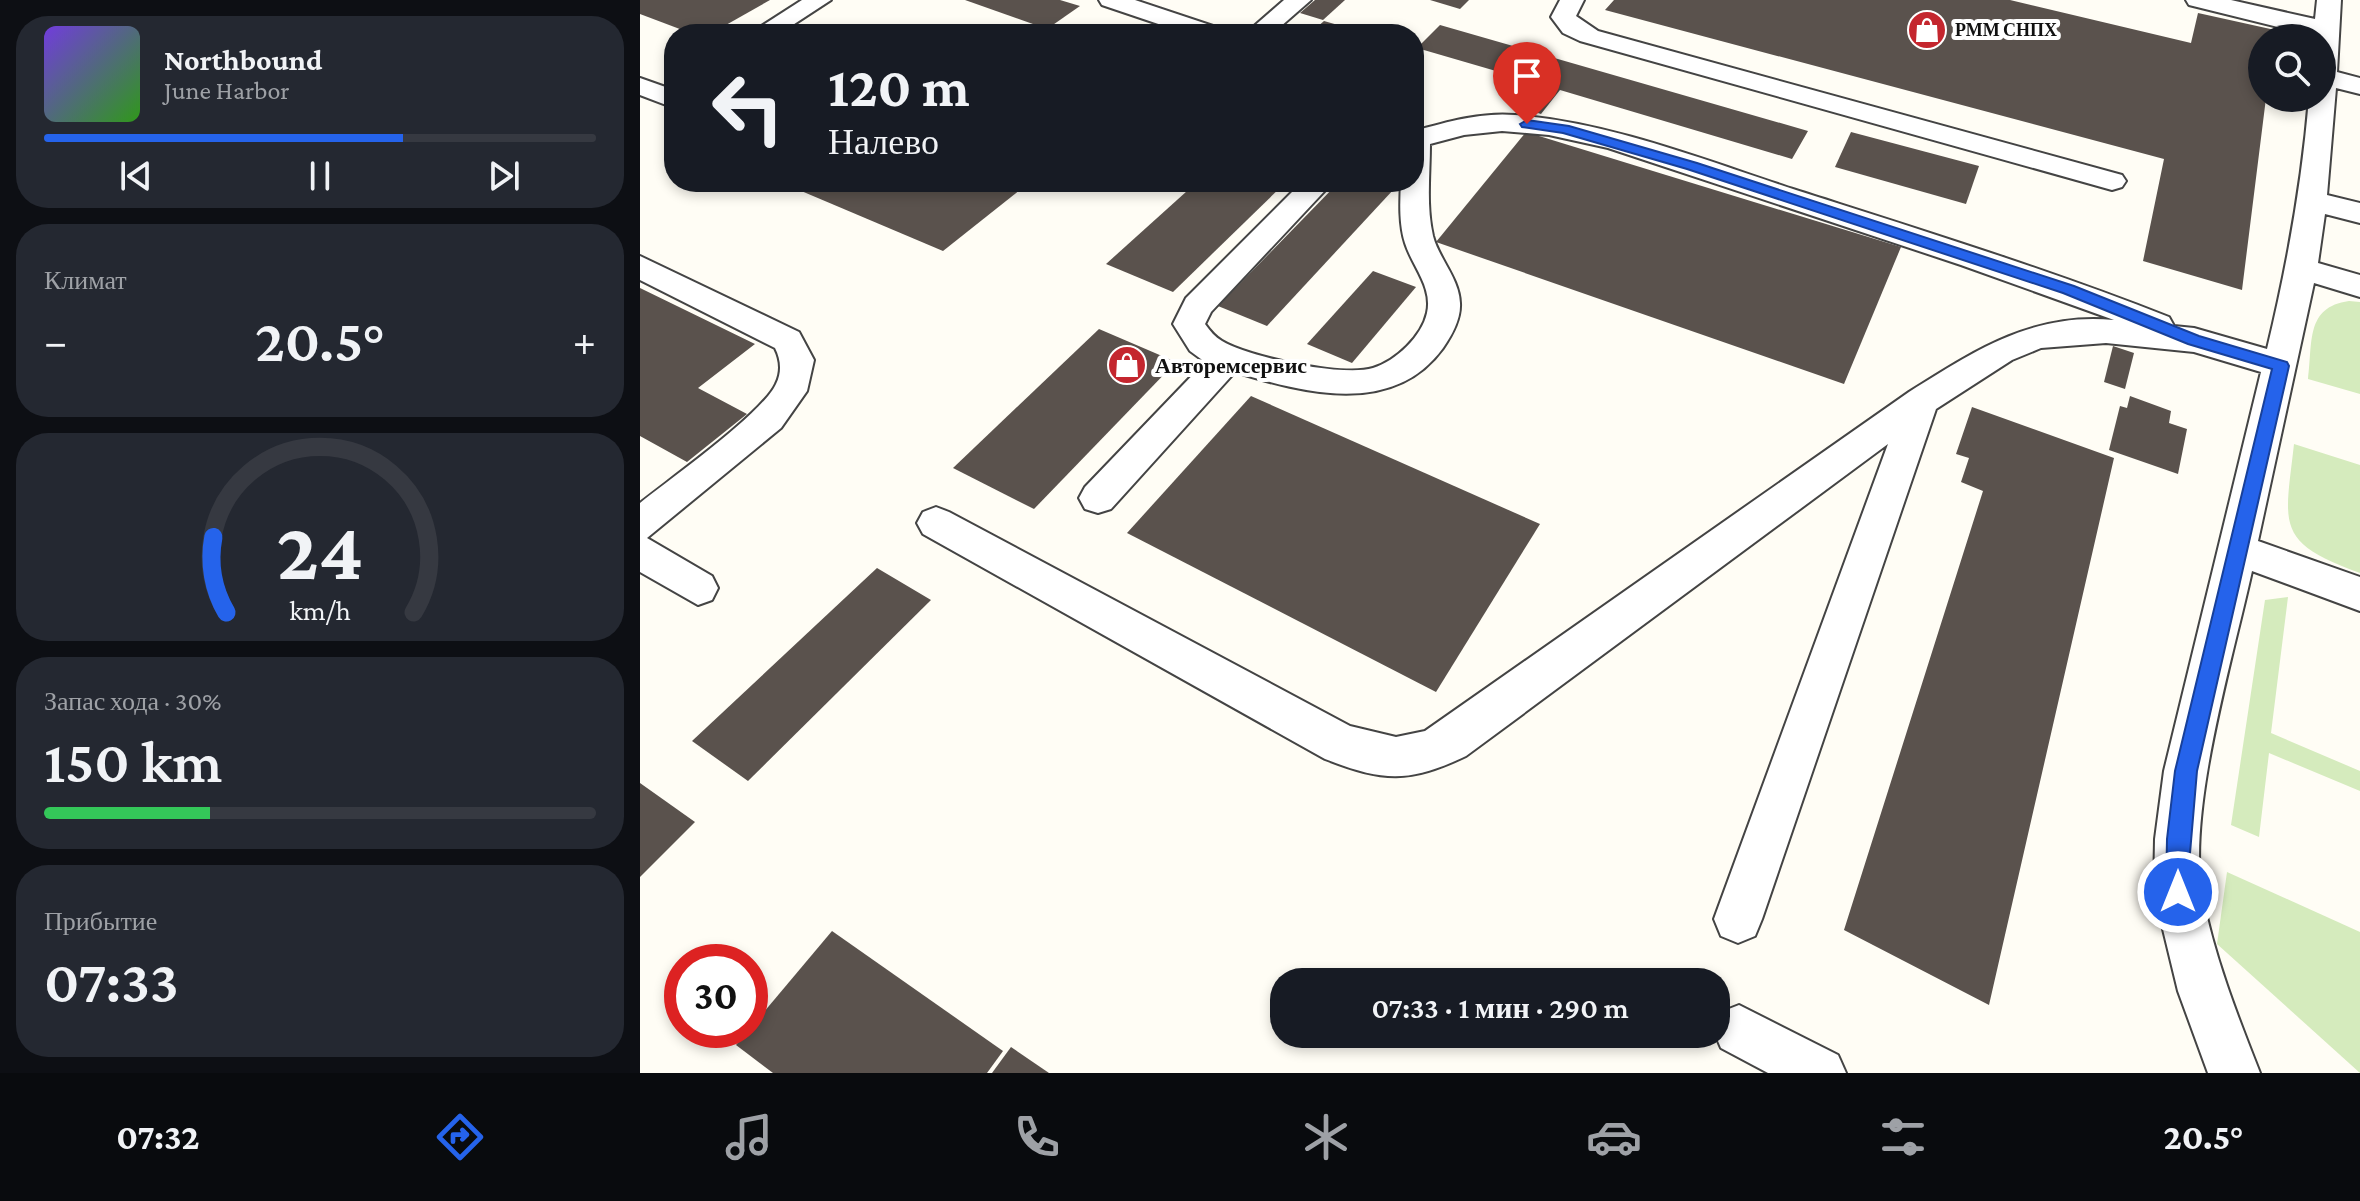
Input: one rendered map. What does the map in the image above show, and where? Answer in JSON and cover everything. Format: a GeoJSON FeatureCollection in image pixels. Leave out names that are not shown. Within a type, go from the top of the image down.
{"type":"FeatureCollection","features":[{"type":"Feature","properties":{"kind":"street"},"geometry":{"type":"LineString","coordinates":[[778,24],[819,0]]}},
{"type":"Feature","properties":{"kind":"street"},"geometry":{"type":"LineString","coordinates":[[1111,0],[1183,24]]}},
{"type":"Feature","properties":{"kind":"street"},"geometry":{"type":"LineString","coordinates":[[1269,24],[1299,0]]}},
{"type":"Feature","properties":{"kind":"street"},"geometry":{"type":"LineString","coordinates":[[1572,0],[1563,17],[1572,28],[1589,36],[2112,181]]}},
{"type":"Feature","properties":{"kind":"street"},"geometry":{"type":"LineString","coordinates":[[2198,0],[2329,10],[2360,7]]}},
{"type":"Feature","properties":{"kind":"street"},"geometry":{"type":"LineString","coordinates":[[2234,1073],[2203,991],[2178,892],[2178,839],[2186,771],[2281,366],[2302,269],[2312,201],[2343,82],[2329,10]]}},
{"type":"Feature","properties":{"kind":"street"},"geometry":{"type":"LineString","coordinates":[[640,86],[664,96]]}},
{"type":"Feature","properties":{"kind":"street"},"geometry":{"type":"LineString","coordinates":[[1424,137],[1485,124],[1511,122],[1564,129],[1692,166],[2069,289],[2194,340],[2281,366]]}},
{"type":"Feature","properties":{"kind":"street"},"geometry":{"type":"LineString","coordinates":[[1309,192],[1197,306],[1189,324],[1197,339],[1229,357],[1342,381],[1369,382],[1394,373],[1417,355],[1436,330],[1444,311],[1443,290],[1418,235],[1417,192]]}},
{"type":"Feature","properties":{"kind":"street"},"geometry":{"type":"LineString","coordinates":[[2312,201],[2360,213]]}},
{"type":"Feature","properties":{"kind":"street"},"geometry":{"type":"LineString","coordinates":[[640,267],[787,340],[796,350],[799,367],[787,400],[769,418],[640,525]]}},
{"type":"Feature","properties":{"kind":"street"},"geometry":{"type":"LineString","coordinates":[[2302,269],[2360,286]]}},
{"type":"Feature","properties":{"kind":"street"},"geometry":{"type":"LineString","coordinates":[[936,523],[1340,744],[1381,757],[1417,757],[1451,741],[1921,401],[2000,351],[2037,336],[2106,331],[2194,340]]}},
{"type":"Feature","properties":{"kind":"street"},"geometry":{"type":"LineString","coordinates":[[1098,498],[1229,357]]}},
{"type":"Feature","properties":{"kind":"street"},"geometry":{"type":"LineString","coordinates":[[1738,919],[1921,401]]}},
{"type":"Feature","properties":{"kind":"street"},"geometry":{"type":"LineString","coordinates":[[2238,550],[2360,594]]}},
{"type":"Feature","properties":{"kind":"street"},"geometry":{"type":"LineString","coordinates":[[640,552],[698,588]]}},
{"type":"Feature","properties":{"kind":"street"},"geometry":{"type":"LineString","coordinates":[[1739,1030],[1820,1073]]}},
{"type":"Feature","properties":{"kind":"green space"},"geometry":{"type":"Polygon","coordinates":[[[2360,302],[2360,394],[2308,379],[2312,340],[2318,319],[2335,305],[2360,302]]]}},
{"type":"Feature","properties":{"kind":"green space"},"geometry":{"type":"Polygon","coordinates":[[[2294,444],[2360,465],[2360,573],[2312,551],[2299,540],[2291,527],[2288,494],[2294,444]]]}},
{"type":"Feature","properties":{"kind":"green space"},"geometry":{"type":"Polygon","coordinates":[[[2288,597],[2271,733],[2360,771],[2360,791],[2269,753],[2259,837],[2231,825],[2265,600],[2288,597]]]}},
{"type":"Feature","properties":{"kind":"green space"},"geometry":{"type":"Polygon","coordinates":[[[2227,872],[2360,932],[2360,1073],[2217,944],[2227,872]]]}},
{"type":"Feature","properties":{"kind":"building"},"geometry":{"type":"Polygon","coordinates":[[[640,0],[770,0],[728,24],[666,24],[640,14],[640,0]]]}},
{"type":"Feature","properties":{"kind":"building"},"geometry":{"type":"Polygon","coordinates":[[[965,0],[1060,0],[1080,6],[1054,24],[1033,24],[965,0]]]}},
{"type":"Feature","properties":{"kind":"building"},"geometry":{"type":"Polygon","coordinates":[[[1315,0],[1345,0],[1323,20],[1300,13],[1315,0]]]}},
{"type":"Feature","properties":{"kind":"building"},"geometry":{"type":"Polygon","coordinates":[[[1430,0],[1469,0],[1460,9],[1430,0]]]}},
{"type":"Feature","properties":{"kind":"building"},"geometry":{"type":"Polygon","coordinates":[[[1614,0],[2010,0],[2191,43],[2198,13],[2248,24],[2248,112],[2264,112],[2242,290],[2143,261],[2164,159],[1605,10],[1614,0]]]}},
{"type":"Feature","properties":{"kind":"building"},"geometry":{"type":"Polygon","coordinates":[[[1440,25],[1808,131],[1792,159],[1560,90],[1541,114],[1507,103],[1527,80],[1424,50],[1424,41],[1440,25]]]}},
{"type":"Feature","properties":{"kind":"building"},"geometry":{"type":"Polygon","coordinates":[[[1526,132],[1901,247],[1844,384],[1436,242],[1526,132]]]}},
{"type":"Feature","properties":{"kind":"building"},"geometry":{"type":"Polygon","coordinates":[[[1851,132],[1979,166],[1966,204],[1835,167],[1851,132]]]}},
{"type":"Feature","properties":{"kind":"building"},"geometry":{"type":"Polygon","coordinates":[[[804,192],[1017,192],[943,251],[804,192]]]}},
{"type":"Feature","properties":{"kind":"building"},"geometry":{"type":"Polygon","coordinates":[[[1186,192],[1276,192],[1173,292],[1106,264],[1186,192]]]}},
{"type":"Feature","properties":{"kind":"building"},"geometry":{"type":"Polygon","coordinates":[[[1329,192],[1391,192],[1267,326],[1218,306],[1329,192]]]}},
{"type":"Feature","properties":{"kind":"building"},"geometry":{"type":"Polygon","coordinates":[[[1373,271],[1416,287],[1352,363],[1307,344],[1373,271]]]}},
{"type":"Feature","properties":{"kind":"building"},"geometry":{"type":"Polygon","coordinates":[[[640,288],[755,344],[698,388],[747,414],[687,462],[640,436],[640,288]]]}},
{"type":"Feature","properties":{"kind":"building"},"geometry":{"type":"Polygon","coordinates":[[[1099,329],[1176,362],[1034,509],[953,468],[1099,329]]]}},
{"type":"Feature","properties":{"kind":"building"},"geometry":{"type":"Polygon","coordinates":[[[2113,346],[2134,353],[2125,389],[2104,382],[2113,346]]]}},
{"type":"Feature","properties":{"kind":"building"},"geometry":{"type":"Polygon","coordinates":[[[1251,396],[1540,524],[1436,692],[1127,533],[1251,396]]]}},
{"type":"Feature","properties":{"kind":"building"},"geometry":{"type":"Polygon","coordinates":[[[2130,396],[2171,411],[2169,423],[2187,429],[2178,474],[2109,450],[2120,406],[2127,408],[2130,396]]]}},
{"type":"Feature","properties":{"kind":"building"},"geometry":{"type":"Polygon","coordinates":[[[1972,407],[2114,458],[1989,1005],[1844,930],[1983,491],[1961,482],[1969,458],[1956,454],[1972,407]]]}},
{"type":"Feature","properties":{"kind":"building"},"geometry":{"type":"Polygon","coordinates":[[[877,568],[931,600],[748,781],[692,741],[877,568]]]}},
{"type":"Feature","properties":{"kind":"building"},"geometry":{"type":"Polygon","coordinates":[[[640,783],[695,822],[640,877],[640,783]]]}},
{"type":"Feature","properties":{"kind":"building"},"geometry":{"type":"Polygon","coordinates":[[[832,931],[1003,1051],[987,1073],[773,1073],[740,1048],[768,1048],[768,1007],[832,931]]]}},
{"type":"Feature","properties":{"kind":"building"},"geometry":{"type":"Polygon","coordinates":[[[1011,1047],[1049,1073],[992,1073],[1011,1047]]]}},
{"type":"Feature","properties":{"kind":"place","name":"РММ СНПХ"},"geometry":{"type":"Point","coordinates":[1927,30]}},
{"type":"Feature","properties":{"kind":"place","name":"Авторемсервис"},"geometry":{"type":"Point","coordinates":[1127,365]}},
{"type":"Feature","properties":{"kind":"route"},"geometry":{"type":"LineString","coordinates":[[1527,124],[1564,129],[1692,166],[2069,289],[2194,340],[2281,366],[2186,771],[2178,839],[2178,892]]}}]}
